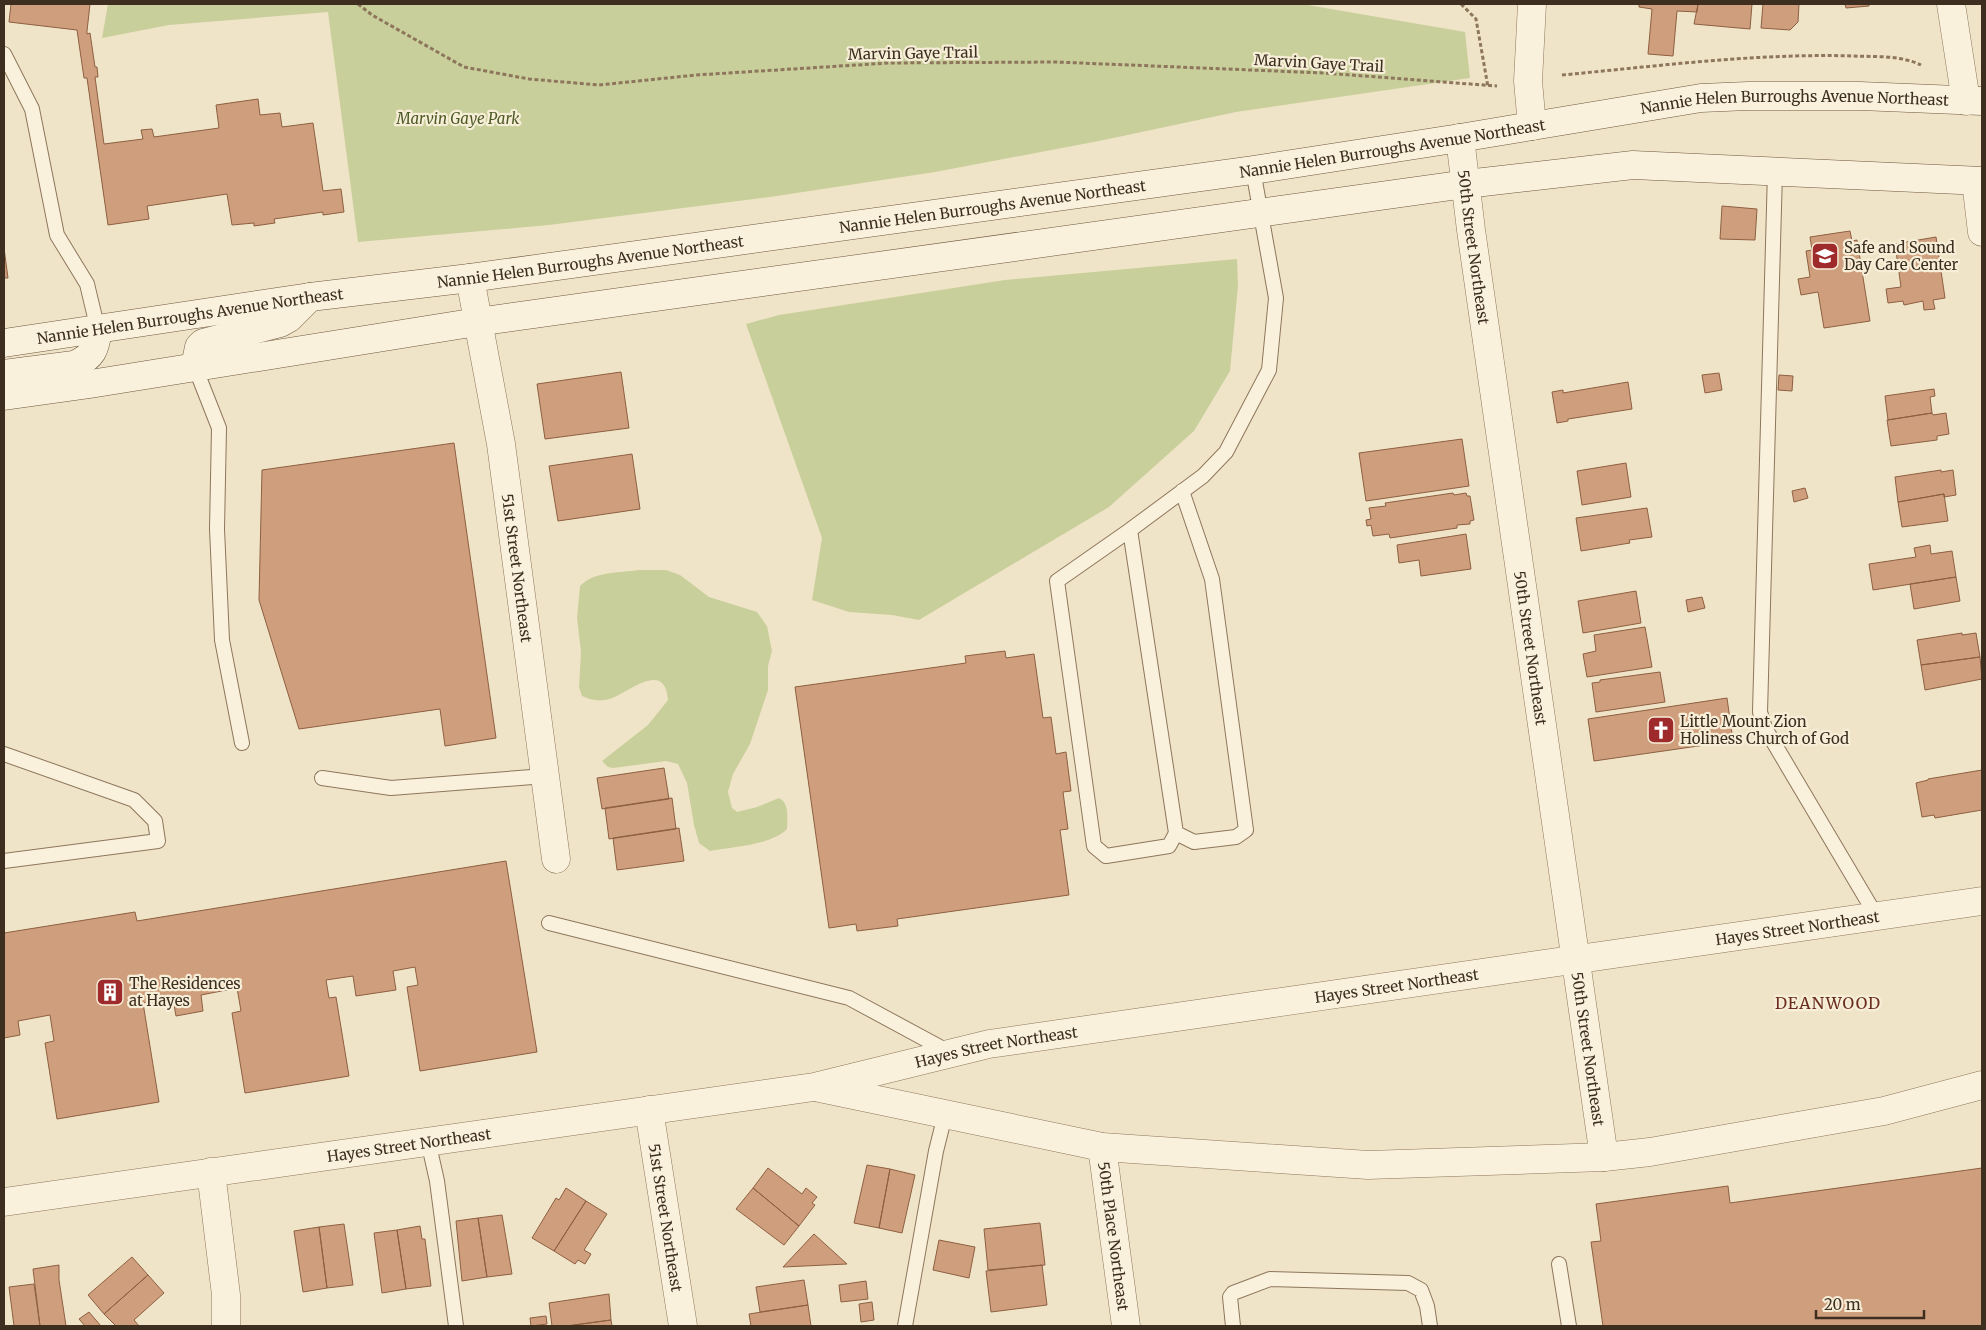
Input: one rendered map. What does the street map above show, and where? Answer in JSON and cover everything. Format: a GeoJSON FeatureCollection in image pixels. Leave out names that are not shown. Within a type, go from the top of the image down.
{"type":"FeatureCollection","features":[{"type":"Feature","properties":{"kind":"street"},"geometry":{"type":"LineString","coordinates":[[1532,4],[1528,81],[1532,126]]}},
{"type":"Feature","properties":{"kind":"street"},"geometry":{"type":"LineString","coordinates":[[1951,4],[1974,101]]}},
{"type":"Feature","properties":{"kind":"street","name":"Nannie Helen Burroughs Avenue Northeast"},"geometry":{"type":"LineString","coordinates":[[4,343],[310,297],[470,278],[1253,170],[1701,98],[1851,96],[1974,101]]}},
{"type":"Feature","properties":{"kind":"street","name":"50th Street Northeast"},"geometry":{"type":"LineString","coordinates":[[1460,138],[1604,1157]]}},
{"type":"Feature","properties":{"kind":"street"},"geometry":{"type":"LineString","coordinates":[[4,396],[477,322],[1466,184],[1633,165],[1979,181],[1982,232]]}},
{"type":"Feature","properties":{"kind":"street","name":"51st Street Northeast"},"geometry":{"type":"LineString","coordinates":[[470,278],[500,444],[556,859]]}},
{"type":"Feature","properties":{"kind":"street"},"geometry":{"type":"LineString","coordinates":[[195,367],[199,347],[205,341],[280,323],[289,318],[310,297]]}},
{"type":"Feature","properties":{"kind":"street"},"geometry":{"type":"LineString","coordinates":[[4,374],[74,365],[84,360],[94,351],[98,330]]}},
{"type":"Feature","properties":{"kind":"street","name":"Hayes Street Northeast"},"geometry":{"type":"LineString","coordinates":[[4,1202],[814,1087],[998,1043],[1576,958],[1982,901]]}},
{"type":"Feature","properties":{"kind":"street","name":"Hayes Street Northeast"},"geometry":{"type":"LineString","coordinates":[[814,1087],[1102,1147],[1368,1165],[1604,1157],[1650,1152],[1884,1111],[1982,1085]]}},
{"type":"Feature","properties":{"kind":"street","name":"51st Street Northeast"},"geometry":{"type":"LineString","coordinates":[[649,1110],[683,1326]]}},
{"type":"Feature","properties":{"kind":"street","name":"50th Place Northeast"},"geometry":{"type":"LineString","coordinates":[[1102,1147],[1126,1326]]}},
{"type":"Feature","properties":{"kind":"street"},"geometry":{"type":"LineString","coordinates":[[211,1172],[226,1295],[226,1326]]}},
{"type":"Feature","properties":{"kind":"lane"},"geometry":{"type":"LineString","coordinates":[[4,54],[32,109],[57,234],[87,284],[98,330]]}},
{"type":"Feature","properties":{"kind":"lane"},"geometry":{"type":"LineString","coordinates":[[1130,530],[1176,833],[1169,846],[1106,856],[1094,846],[1057,581],[1203,476],[1226,452],[1269,370],[1276,298],[1253,170]]}},
{"type":"Feature","properties":{"kind":"lane"},"geometry":{"type":"LineString","coordinates":[[1775,172],[1760,712],[1765,728],[1877,917]]}},
{"type":"Feature","properties":{"kind":"lane"},"geometry":{"type":"LineString","coordinates":[[195,367],[219,428],[217,529],[222,640],[242,743]]}},
{"type":"Feature","properties":{"kind":"lane"},"geometry":{"type":"LineString","coordinates":[[1176,833],[1194,842],[1236,837],[1246,830],[1212,579],[1182,491]]}},
{"type":"Feature","properties":{"kind":"lane"},"geometry":{"type":"LineString","coordinates":[[4,754],[134,800],[155,821],[158,841],[4,861]]}},
{"type":"Feature","properties":{"kind":"lane"},"geometry":{"type":"LineString","coordinates":[[322,778],[391,788],[545,776]]}},
{"type":"Feature","properties":{"kind":"lane"},"geometry":{"type":"LineString","coordinates":[[549,923],[849,998],[952,1053]]}},
{"type":"Feature","properties":{"kind":"lane"},"geometry":{"type":"LineString","coordinates":[[905,1326],[936,1151],[945,1115]]}},
{"type":"Feature","properties":{"kind":"lane"},"geometry":{"type":"LineString","coordinates":[[428,1141],[437,1181],[456,1326]]}},
{"type":"Feature","properties":{"kind":"lane"},"geometry":{"type":"LineString","coordinates":[[1559,1264],[1568,1326]]}},
{"type":"Feature","properties":{"kind":"lane"},"geometry":{"type":"LineString","coordinates":[[1233,1326],[1230,1297],[1233,1293],[1247,1286],[1270,1279],[1408,1283],[1421,1290],[1427,1306],[1430,1326]]}},
{"type":"Feature","properties":{"kind":"path","name":"Marvin Gaye Trail"},"geometry":{"type":"LineString","coordinates":[[358,4],[372,15],[464,67],[529,79],[599,85],[696,75],[889,63],[1056,62],[1324,73],[1488,87],[1476,20],[1461,4]]}},
{"type":"Feature","properties":{"kind":"green space","name":"Marvin Gaye Park"},"geometry":{"type":"Polygon","coordinates":[[[108,4],[1302,4],[1465,32],[1470,78],[1236,112],[1099,141],[935,172],[770,197],[549,225],[358,242],[328,12],[169,25],[102,38],[108,4]]]}},
{"type":"Feature","properties":{"kind":"green space"},"geometry":{"type":"Polygon","coordinates":[[[1237,259],[1238,286],[1230,371],[1194,431],[1109,507],[919,620],[892,615],[849,612],[812,600],[822,538],[746,324],[779,315],[1005,280],[1237,259]]]}},
{"type":"Feature","properties":{"kind":"green space"},"geometry":{"type":"Polygon","coordinates":[[[639,570],[666,570],[680,575],[709,597],[757,612],[767,626],[772,651],[768,666],[768,690],[750,744],[733,774],[728,792],[732,808],[737,812],[757,807],[779,798],[783,801],[787,811],[787,829],[772,839],[710,851],[699,843],[687,783],[678,764],[666,761],[613,768],[608,767],[602,761],[648,725],[668,700],[665,688],[660,681],[653,680],[644,682],[606,700],[588,699],[582,696],[579,687],[581,652],[577,618],[580,586],[600,575],[639,570]]]}},
{"type":"Feature","properties":{"kind":"building"},"geometry":{"type":"Polygon","coordinates":[[[11,4],[90,4],[87,34],[90,33],[95,67],[97,67],[98,77],[95,77],[104,144],[143,139],[141,130],[152,129],[154,137],[219,128],[216,105],[258,99],[260,115],[280,113],[282,127],[313,123],[323,191],[341,189],[344,212],[323,215],[323,212],[274,219],[275,223],[254,226],[254,223],[232,225],[227,194],[147,206],[149,219],[108,225],[87,78],[84,78],[77,30],[9,22],[11,4]]]}},
{"type":"Feature","properties":{"kind":"building"},"geometry":{"type":"Polygon","coordinates":[[[1639,4],[1698,4],[1697,12],[1677,11],[1673,56],[1648,54],[1652,9],[1639,7],[1639,4]]]}},
{"type":"Feature","properties":{"kind":"building"},"geometry":{"type":"Polygon","coordinates":[[[1698,4],[1752,4],[1750,29],[1694,24],[1698,4]]]}},
{"type":"Feature","properties":{"kind":"building"},"geometry":{"type":"Polygon","coordinates":[[[1763,4],[1799,4],[1798,22],[1790,30],[1761,28],[1763,4]]]}},
{"type":"Feature","properties":{"kind":"building"},"geometry":{"type":"Polygon","coordinates":[[[1845,4],[1869,4],[1869,6],[1846,8],[1845,4]]]}},
{"type":"Feature","properties":{"kind":"building"},"geometry":{"type":"Polygon","coordinates":[[[1722,206],[1757,209],[1755,240],[1720,239],[1722,206]]]}},
{"type":"Feature","properties":{"kind":"building"},"geometry":{"type":"Polygon","coordinates":[[[1850,231],[1852,241],[1857,240],[1870,321],[1824,328],[1818,292],[1801,295],[1798,279],[1810,277],[1806,251],[1812,250],[1810,237],[1850,231]]]}},
{"type":"Feature","properties":{"kind":"building"},"geometry":{"type":"Polygon","coordinates":[[[1936,237],[1945,298],[1933,300],[1935,309],[1924,310],[1923,301],[1904,305],[1903,301],[1888,303],[1886,289],[1901,287],[1895,244],[1936,237]]]}},
{"type":"Feature","properties":{"kind":"building"},"geometry":{"type":"Polygon","coordinates":[[[4,248],[8,278],[4,278],[4,248]]]}},
{"type":"Feature","properties":{"kind":"building"},"geometry":{"type":"Polygon","coordinates":[[[621,372],[629,428],[545,439],[537,384],[621,372]]]}},
{"type":"Feature","properties":{"kind":"building"},"geometry":{"type":"Polygon","coordinates":[[[1719,373],[1722,390],[1705,393],[1702,375],[1719,373]]]}},
{"type":"Feature","properties":{"kind":"building"},"geometry":{"type":"Polygon","coordinates":[[[1779,375],[1793,376],[1792,391],[1778,390],[1779,375]]]}},
{"type":"Feature","properties":{"kind":"building"},"geometry":{"type":"Polygon","coordinates":[[[1628,382],[1632,409],[1568,419],[1568,421],[1557,423],[1552,392],[1563,390],[1563,393],[1628,382]]]}},
{"type":"Feature","properties":{"kind":"building"},"geometry":{"type":"Polygon","coordinates":[[[1934,389],[1935,396],[1930,397],[1932,413],[1888,420],[1885,396],[1934,389]]]}},
{"type":"Feature","properties":{"kind":"building"},"geometry":{"type":"Polygon","coordinates":[[[1932,413],[1933,415],[1946,413],[1949,434],[1937,436],[1937,440],[1891,446],[1887,420],[1932,413]]]}},
{"type":"Feature","properties":{"kind":"building"},"geometry":{"type":"Polygon","coordinates":[[[1462,439],[1469,486],[1366,501],[1359,453],[1462,439]]]}},
{"type":"Feature","properties":{"kind":"building"},"geometry":{"type":"Polygon","coordinates":[[[454,443],[496,738],[445,746],[440,709],[299,729],[259,600],[262,470],[454,443]]]}},
{"type":"Feature","properties":{"kind":"building"},"geometry":{"type":"Polygon","coordinates":[[[632,454],[640,509],[558,521],[549,466],[632,454]]]}},
{"type":"Feature","properties":{"kind":"building"},"geometry":{"type":"Polygon","coordinates":[[[1626,463],[1631,497],[1582,505],[1577,471],[1626,463]]]}},
{"type":"Feature","properties":{"kind":"building"},"geometry":{"type":"Polygon","coordinates":[[[1941,470],[1941,472],[1953,470],[1956,495],[1944,497],[1944,494],[1898,502],[1895,477],[1941,470]]]}},
{"type":"Feature","properties":{"kind":"building"},"geometry":{"type":"Polygon","coordinates":[[[1805,488],[1808,498],[1794,502],[1792,491],[1805,488]]]}},
{"type":"Feature","properties":{"kind":"building"},"geometry":{"type":"Polygon","coordinates":[[[1453,493],[1454,495],[1466,493],[1467,496],[1470,496],[1474,520],[1470,521],[1470,524],[1457,525],[1457,528],[1390,538],[1389,534],[1373,536],[1371,525],[1367,526],[1366,520],[1371,519],[1369,508],[1386,506],[1385,503],[1453,493]]]}},
{"type":"Feature","properties":{"kind":"building"},"geometry":{"type":"Polygon","coordinates":[[[1944,494],[1948,521],[1902,527],[1898,502],[1944,494]]]}},
{"type":"Feature","properties":{"kind":"building"},"geometry":{"type":"Polygon","coordinates":[[[1647,508],[1652,537],[1629,540],[1630,543],[1581,551],[1576,518],[1647,508]]]}},
{"type":"Feature","properties":{"kind":"building"},"geometry":{"type":"Polygon","coordinates":[[[1466,534],[1471,569],[1421,576],[1419,560],[1399,563],[1397,545],[1466,534]]]}},
{"type":"Feature","properties":{"kind":"building"},"geometry":{"type":"Polygon","coordinates":[[[1930,545],[1931,554],[1952,551],[1956,577],[1873,590],[1869,564],[1916,557],[1914,548],[1930,545]]]}},
{"type":"Feature","properties":{"kind":"building"},"geometry":{"type":"Polygon","coordinates":[[[1956,577],[1960,601],[1914,609],[1910,584],[1956,577]]]}},
{"type":"Feature","properties":{"kind":"building"},"geometry":{"type":"Polygon","coordinates":[[[1636,591],[1641,623],[1583,633],[1578,601],[1636,591]]]}},
{"type":"Feature","properties":{"kind":"building"},"geometry":{"type":"Polygon","coordinates":[[[1702,597],[1705,608],[1688,612],[1686,600],[1702,597]]]}},
{"type":"Feature","properties":{"kind":"building"},"geometry":{"type":"Polygon","coordinates":[[[1645,627],[1652,667],[1587,677],[1583,654],[1596,651],[1594,635],[1645,627]]]}},
{"type":"Feature","properties":{"kind":"building"},"geometry":{"type":"Polygon","coordinates":[[[1962,633],[1962,635],[1976,633],[1980,657],[1921,665],[1917,640],[1962,633]]]}},
{"type":"Feature","properties":{"kind":"building"},"geometry":{"type":"Polygon","coordinates":[[[1005,651],[1006,658],[1034,654],[1043,718],[1051,717],[1056,754],[1066,752],[1071,791],[1063,792],[1068,829],[1060,830],[1069,895],[897,919],[898,926],[857,931],[856,924],[829,928],[795,687],[966,663],[965,656],[1005,651]]]}},
{"type":"Feature","properties":{"kind":"building"},"geometry":{"type":"Polygon","coordinates":[[[1980,657],[1982,679],[1925,690],[1921,665],[1980,657]]]}},
{"type":"Feature","properties":{"kind":"building"},"geometry":{"type":"Polygon","coordinates":[[[1660,672],[1665,702],[1596,712],[1592,683],[1600,682],[1600,680],[1660,672]]]}},
{"type":"Feature","properties":{"kind":"building","name":"Little Mount Zion Holiness Church of God"},"geometry":{"type":"Polygon","coordinates":[[[1727,698],[1733,741],[1594,761],[1588,719],[1727,698]]]}},
{"type":"Feature","properties":{"kind":"building"},"geometry":{"type":"Polygon","coordinates":[[[664,768],[669,799],[602,809],[597,778],[664,768]]]}},
{"type":"Feature","properties":{"kind":"building"},"geometry":{"type":"Polygon","coordinates":[[[1982,770],[1982,810],[1935,818],[1934,815],[1922,817],[1916,783],[1928,779],[1982,770]]]}},
{"type":"Feature","properties":{"kind":"building"},"geometry":{"type":"Polygon","coordinates":[[[672,798],[676,829],[609,839],[605,808],[672,798]]]}},
{"type":"Feature","properties":{"kind":"building"},"geometry":{"type":"Polygon","coordinates":[[[679,828],[684,861],[617,870],[613,838],[679,828]]]}},
{"type":"Feature","properties":{"kind":"building","name":"The Residences at Hayes"},"geometry":{"type":"Polygon","coordinates":[[[506,861],[537,1052],[420,1071],[407,987],[418,985],[415,967],[393,971],[396,990],[356,996],[353,976],[326,980],[329,998],[336,997],[349,1076],[245,1093],[232,1013],[241,1011],[237,988],[201,995],[203,1011],[176,1016],[173,999],[143,1003],[159,1102],[57,1119],[45,1043],[54,1041],[50,1015],[18,1021],[20,1035],[4,1038],[4,933],[135,912],[137,921],[506,861]]]}},
{"type":"Feature","properties":{"kind":"building"},"geometry":{"type":"Polygon","coordinates":[[[867,1165],[890,1169],[879,1228],[854,1223],[867,1165]]]}},
{"type":"Feature","properties":{"kind":"building"},"geometry":{"type":"Polygon","coordinates":[[[768,1168],[802,1194],[806,1188],[817,1197],[812,1203],[815,1205],[799,1226],[753,1188],[768,1168]]]}},
{"type":"Feature","properties":{"kind":"building"},"geometry":{"type":"Polygon","coordinates":[[[1982,1168],[1982,1326],[1603,1326],[1591,1242],[1601,1241],[1596,1204],[1728,1186],[1730,1203],[1982,1168]]]}},
{"type":"Feature","properties":{"kind":"building"},"geometry":{"type":"Polygon","coordinates":[[[890,1169],[915,1175],[902,1233],[879,1228],[890,1169]]]}},
{"type":"Feature","properties":{"kind":"building"},"geometry":{"type":"Polygon","coordinates":[[[566,1188],[586,1201],[554,1251],[532,1238],[556,1198],[559,1200],[566,1188]]]}},
{"type":"Feature","properties":{"kind":"building"},"geometry":{"type":"Polygon","coordinates":[[[753,1188],[799,1226],[784,1245],[736,1209],[753,1188]]]}},
{"type":"Feature","properties":{"kind":"building"},"geometry":{"type":"Polygon","coordinates":[[[586,1201],[607,1214],[584,1250],[591,1254],[585,1264],[578,1260],[575,1264],[554,1251],[586,1201]]]}},
{"type":"Feature","properties":{"kind":"building"},"geometry":{"type":"Polygon","coordinates":[[[502,1215],[512,1274],[487,1277],[478,1218],[502,1215]]]}},
{"type":"Feature","properties":{"kind":"building"},"geometry":{"type":"Polygon","coordinates":[[[478,1218],[487,1277],[462,1281],[456,1221],[478,1218]]]}},
{"type":"Feature","properties":{"kind":"building"},"geometry":{"type":"Polygon","coordinates":[[[1040,1223],[1045,1265],[988,1270],[984,1229],[1040,1223]]]}},
{"type":"Feature","properties":{"kind":"building"},"geometry":{"type":"Polygon","coordinates":[[[344,1224],[353,1285],[327,1288],[319,1227],[344,1224]]]}},
{"type":"Feature","properties":{"kind":"building"},"geometry":{"type":"Polygon","coordinates":[[[420,1226],[422,1239],[425,1239],[431,1286],[406,1289],[397,1230],[420,1226]]]}},
{"type":"Feature","properties":{"kind":"building"},"geometry":{"type":"Polygon","coordinates":[[[319,1227],[327,1288],[303,1292],[294,1231],[319,1227]]]}},
{"type":"Feature","properties":{"kind":"building"},"geometry":{"type":"Polygon","coordinates":[[[397,1230],[406,1289],[382,1293],[374,1233],[397,1230]]]}},
{"type":"Feature","properties":{"kind":"building"},"geometry":{"type":"Polygon","coordinates":[[[813,1235],[847,1264],[783,1267],[813,1235]]]}},
{"type":"Feature","properties":{"kind":"building"},"geometry":{"type":"Polygon","coordinates":[[[939,1240],[975,1247],[969,1278],[933,1270],[939,1240]]]}},
{"type":"Feature","properties":{"kind":"building"},"geometry":{"type":"Polygon","coordinates":[[[132,1257],[148,1275],[104,1314],[88,1295],[132,1257]]]}},
{"type":"Feature","properties":{"kind":"building"},"geometry":{"type":"Polygon","coordinates":[[[59,1265],[59,1280],[66,1326],[40,1326],[33,1269],[59,1265]]]}},
{"type":"Feature","properties":{"kind":"building"},"geometry":{"type":"Polygon","coordinates":[[[1042,1265],[1047,1305],[991,1312],[986,1271],[1042,1265]]]}},
{"type":"Feature","properties":{"kind":"building"},"geometry":{"type":"Polygon","coordinates":[[[148,1275],[164,1293],[134,1320],[139,1326],[116,1326],[104,1314],[148,1275]]]}},
{"type":"Feature","properties":{"kind":"building"},"geometry":{"type":"Polygon","coordinates":[[[804,1280],[808,1305],[760,1312],[756,1287],[804,1280]]]}},
{"type":"Feature","properties":{"kind":"building"},"geometry":{"type":"Polygon","coordinates":[[[866,1281],[868,1299],[841,1302],[839,1285],[866,1281]]]}},
{"type":"Feature","properties":{"kind":"building"},"geometry":{"type":"Polygon","coordinates":[[[34,1284],[40,1326],[14,1326],[9,1287],[34,1284]]]}},
{"type":"Feature","properties":{"kind":"building"},"geometry":{"type":"Polygon","coordinates":[[[609,1294],[611,1320],[567,1326],[552,1326],[549,1303],[609,1294]]]}},
{"type":"Feature","properties":{"kind":"building"},"geometry":{"type":"Polygon","coordinates":[[[872,1302],[874,1320],[861,1322],[859,1304],[872,1302]]]}},
{"type":"Feature","properties":{"kind":"building"},"geometry":{"type":"Polygon","coordinates":[[[808,1305],[811,1326],[751,1326],[749,1314],[808,1305]]]}},
{"type":"Feature","properties":{"kind":"building"},"geometry":{"type":"Polygon","coordinates":[[[89,1312],[101,1326],[85,1326],[79,1319],[89,1312]]]}},
{"type":"Feature","properties":{"kind":"building"},"geometry":{"type":"Polygon","coordinates":[[[546,1316],[547,1324],[531,1326],[530,1318],[546,1316]]]}},
{"type":"Feature","properties":{"kind":"building"},"geometry":{"type":"Polygon","coordinates":[[[611,1320],[612,1326],[567,1326],[611,1320]]]}},
{"type":"Feature","properties":{"kind":"place","name":"Safe and Sound Day Care Center"},"geometry":{"type":"Point","coordinates":[1825,256]}},
{"type":"Feature","properties":{"kind":"place","name":"Little Mount Zion Holiness Church of God"},"geometry":{"type":"Point","coordinates":[1661,730]}},
{"type":"Feature","properties":{"kind":"place","name":"The Residences at Hayes"},"geometry":{"type":"Point","coordinates":[110,992]}},
{"type":"Feature","properties":{"kind":"district","name":"DEANWOOD"},"geometry":{"type":"Point","coordinates":[1828,1003]}}]}
